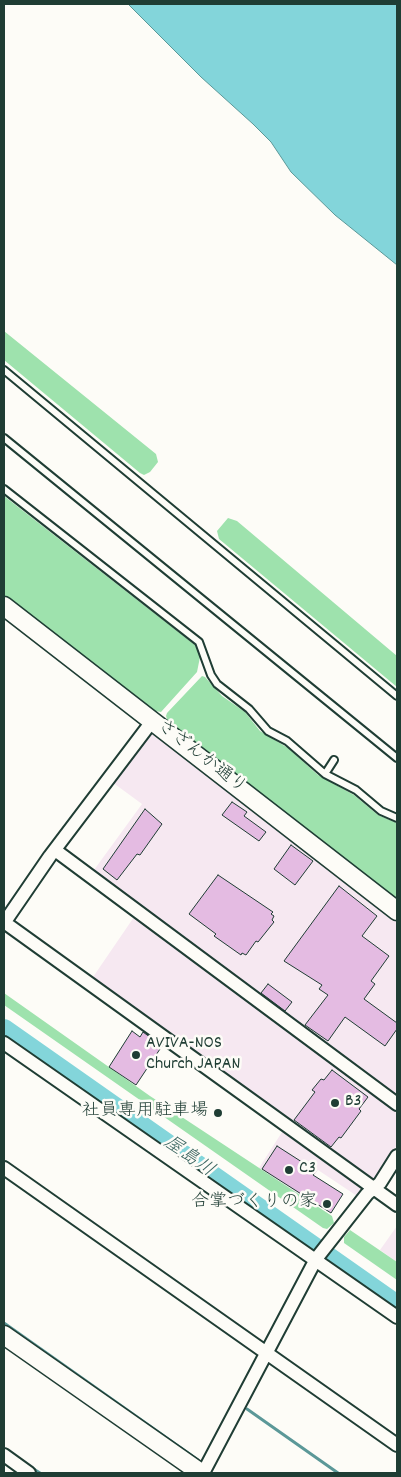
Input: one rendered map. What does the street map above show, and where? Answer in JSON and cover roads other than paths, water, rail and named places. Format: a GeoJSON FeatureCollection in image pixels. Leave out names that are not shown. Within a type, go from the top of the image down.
{"type":"FeatureCollection","features":[{"type":"Feature","properties":{"kind":"street","name":"さざんか通り"},"geometry":{"type":"LineString","coordinates":[[4,606],[397,911]]}},
{"type":"Feature","properties":{"kind":"street"},"geometry":{"type":"LineString","coordinates":[[153,720],[4,923],[397,1205]]}},
{"type":"Feature","properties":{"kind":"street"},"geometry":{"type":"LineString","coordinates":[[56,850],[397,1104]]}},
{"type":"Feature","properties":{"kind":"street"},"geometry":{"type":"LineString","coordinates":[[4,1043],[317,1258],[397,1317]]}},
{"type":"Feature","properties":{"kind":"street"},"geometry":{"type":"LineString","coordinates":[[4,1335],[202,1473],[317,1258],[373,1188],[380,1183],[397,1156]]}},
{"type":"Feature","properties":{"kind":"street"},"geometry":{"type":"LineString","coordinates":[[4,1168],[397,1445]]}},
{"type":"Feature","properties":{"kind":"street"},"geometry":{"type":"LineString","coordinates":[[4,1455],[29,1473]]}},
{"type":"Feature","properties":{"kind":"lane"},"geometry":{"type":"LineString","coordinates":[[4,370],[397,696]]}},
{"type":"Feature","properties":{"kind":"lane"},"geometry":{"type":"LineString","coordinates":[[4,438],[397,758]]}},
{"type":"Feature","properties":{"kind":"lane"},"geometry":{"type":"LineString","coordinates":[[4,489],[199,642],[209,670],[217,684],[248,709],[264,727],[287,741],[324,774],[356,790],[381,810],[397,818]]}},
{"type":"Feature","properties":{"kind":"lane"},"geometry":{"type":"LineString","coordinates":[[324,774],[334,760]]}},
{"type":"Feature","properties":{"kind":"water"},"geometry":{"type":"Polygon","coordinates":[[[128,4],[397,4],[397,265],[335,215],[291,172],[271,142],[201,77],[128,4]]]}},
{"type":"Feature","properties":{"kind":"waterway","name":"屋島川"},"geometry":{"type":"LineString","coordinates":[[4,1029],[397,1305]]}},
{"type":"Feature","properties":{"kind":"waterway"},"geometry":{"type":"LineString","coordinates":[[4,1323],[198,1460]]}},
{"type":"Feature","properties":{"kind":"waterway"},"geometry":{"type":"LineString","coordinates":[[247,1409],[338,1473]]}},
{"type":"Feature","properties":{"kind":"waterway"},"geometry":{"type":"LineString","coordinates":[[32,1468],[40,1473]]}},
{"type":"Feature","properties":{"kind":"place","name":"AVIVA-NOS Church JAPAN"},"geometry":{"type":"Point","coordinates":[136,1055]}},
{"type":"Feature","properties":{"kind":"place","name":"B3"},"geometry":{"type":"Point","coordinates":[335,1103]}},
{"type":"Feature","properties":{"kind":"place","name":"社員専用駐車場"},"geometry":{"type":"Point","coordinates":[218,1113]}},
{"type":"Feature","properties":{"kind":"place","name":"C3"},"geometry":{"type":"Point","coordinates":[289,1170]}},
{"type":"Feature","properties":{"kind":"place","name":"合掌づくりの家"},"geometry":{"type":"Point","coordinates":[327,1204]}}]}
